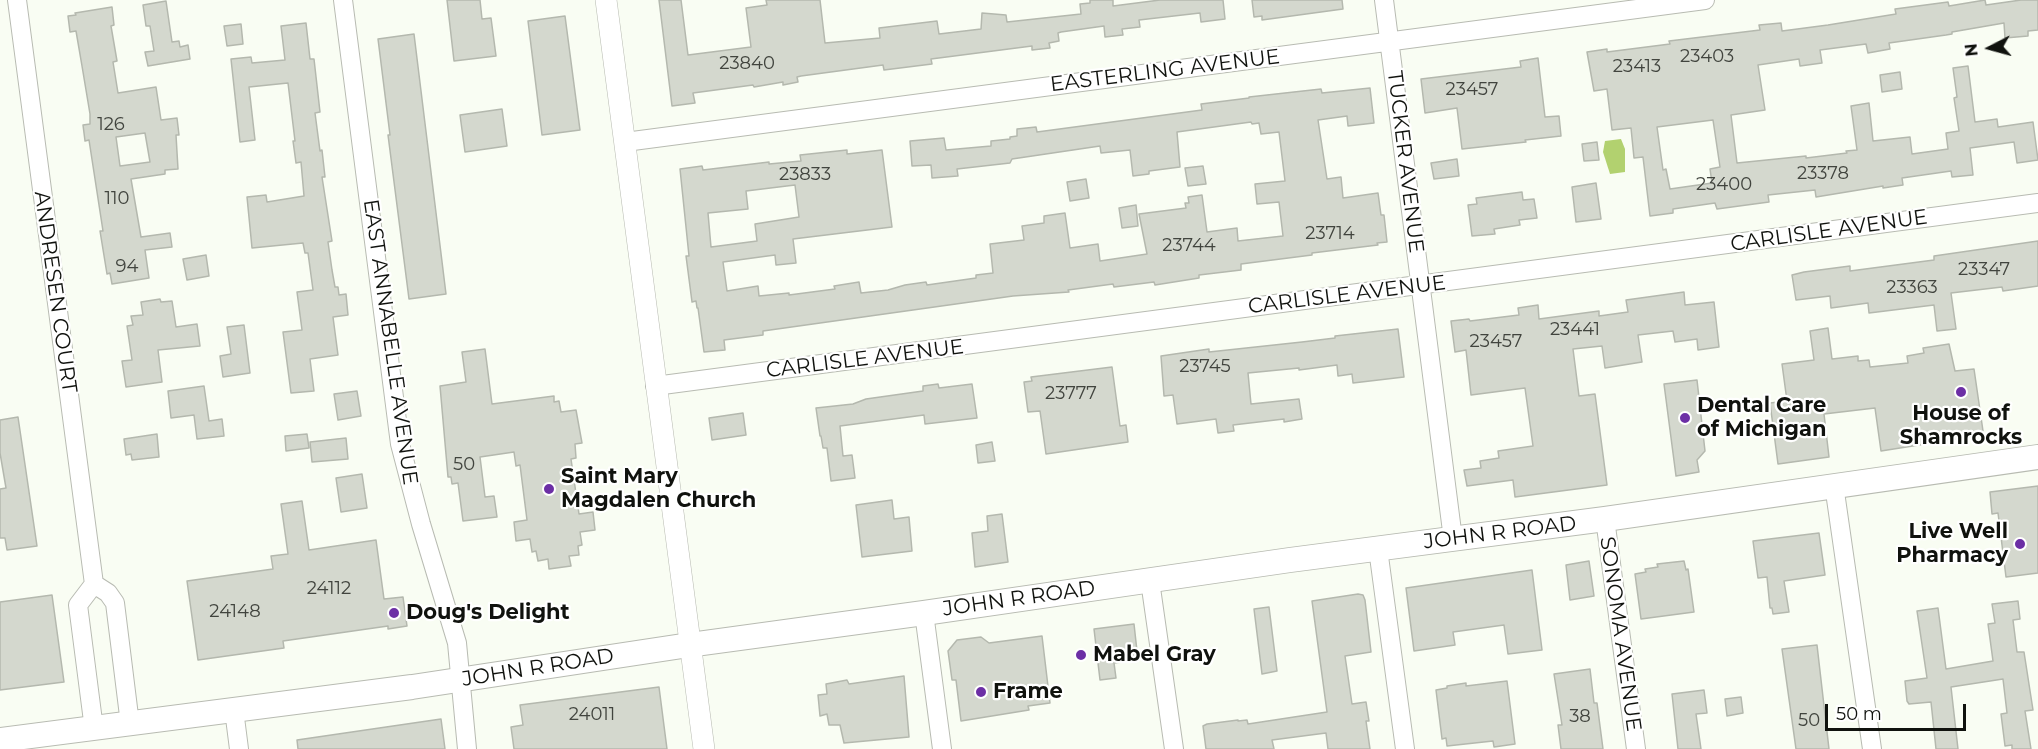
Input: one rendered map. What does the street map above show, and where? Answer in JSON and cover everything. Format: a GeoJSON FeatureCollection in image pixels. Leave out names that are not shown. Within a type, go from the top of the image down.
{"type":"FeatureCollection","features":[{"type":"Feature","properties":{"kind":"main road","name":"JOHN R ROAD"},"geometry":{"type":"LineString","coordinates":[[0,740],[460,680],[1290,560],[1605,519],[2038,458]]}},
{"type":"Feature","properties":{"kind":"street","name":"ANDRESEN COURT"},"geometry":{"type":"LineString","coordinates":[[17,0],[94,584]]}},
{"type":"Feature","properties":{"kind":"street","name":"EAST ANNABELLE AVENUE"},"geometry":{"type":"LineString","coordinates":[[343,0],[400,444],[415,505],[457,643],[467,749]]}},
{"type":"Feature","properties":{"kind":"street"},"geometry":{"type":"LineString","coordinates":[[606,0],[704,749]]}},
{"type":"Feature","properties":{"kind":"street","name":"TUCKER AVENUE"},"geometry":{"type":"LineString","coordinates":[[1384,0],[1453,539]]}},
{"type":"Feature","properties":{"kind":"street","name":"EASTERLING AVENUE"},"geometry":{"type":"LineString","coordinates":[[625,142],[1705,0]]}},
{"type":"Feature","properties":{"kind":"street","name":"CARLISLE AVENUE"},"geometry":{"type":"LineString","coordinates":[[655,386],[2038,203]]}},
{"type":"Feature","properties":{"kind":"street"},"geometry":{"type":"LineString","coordinates":[[1834,485],[1872,749]]}},
{"type":"Feature","properties":{"kind":"street","name":"SONOMA AVENUE"},"geometry":{"type":"LineString","coordinates":[[1605,519],[1636,749]]}},
{"type":"Feature","properties":{"kind":"street"},"geometry":{"type":"LineString","coordinates":[[1378,549],[1405,749]]}},
{"type":"Feature","properties":{"kind":"street"},"geometry":{"type":"LineString","coordinates":[[1150,581],[1174,749]]}},
{"type":"Feature","properties":{"kind":"street"},"geometry":{"type":"LineString","coordinates":[[94,729],[78,605],[94,584],[108,594],[115,603],[130,724]]}},
{"type":"Feature","properties":{"kind":"street"},"geometry":{"type":"LineString","coordinates":[[924,613],[942,749]]}},
{"type":"Feature","properties":{"kind":"street"},"geometry":{"type":"LineString","coordinates":[[234,710],[239,749]]}},
{"type":"Feature","properties":{"kind":"shaded area"},"geometry":{"type":"Polygon","coordinates":[[[1621,139],[1625,149],[1625,172],[1610,174],[1603,152],[1605,141],[1621,139]]]}},
{"type":"Feature","properties":{"kind":"building"},"geometry":{"type":"Polygon","coordinates":[[[447,0],[480,0],[482,19],[491,18],[496,56],[454,61],[447,0]]]}},
{"type":"Feature","properties":{"kind":"building"},"geometry":{"type":"Polygon","coordinates":[[[659,0],[681,0],[688,55],[751,47],[746,8],[767,5],[766,0],[820,0],[825,43],[880,38],[879,28],[937,21],[939,34],[981,29],[982,13],[1006,15],[1007,22],[1081,14],[1080,4],[1090,3],[1090,0],[1113,0],[1113,6],[1160,0],[1223,0],[1225,19],[1201,22],[1200,13],[1139,20],[1140,27],[1122,29],[1123,35],[1105,37],[1104,26],[1061,32],[1058,33],[1059,41],[1049,43],[1050,48],[1032,50],[1032,46],[931,59],[932,64],[884,70],[883,65],[801,76],[797,77],[798,82],[783,85],[783,82],[693,93],[695,103],[672,106],[659,0]]]}},
{"type":"Feature","properties":{"kind":"building"},"geometry":{"type":"Polygon","coordinates":[[[1252,0],[1342,0],[1343,9],[1262,20],[1262,16],[1254,17],[1252,0]]]}},
{"type":"Feature","properties":{"kind":"building"},"geometry":{"type":"Polygon","coordinates":[[[1985,0],[1986,5],[2038,0],[2038,30],[2028,31],[2028,36],[2005,38],[2004,23],[1952,32],[1952,34],[1889,43],[1890,49],[1868,53],[1866,44],[1820,50],[1822,63],[1800,66],[1799,59],[1758,65],[1765,110],[1731,115],[1737,163],[1806,156],[1806,158],[1857,150],[1851,106],[1869,103],[1873,141],[1910,137],[1912,154],[1948,149],[1946,133],[1959,131],[1954,98],[1957,97],[1953,68],[1968,66],[1975,122],[1997,119],[1998,127],[2033,122],[2038,160],[2017,163],[2014,142],[1970,148],[1973,175],[1952,177],[1951,171],[1902,178],[1903,185],[1883,188],[1883,186],[1816,197],[1815,190],[1768,195],[1769,202],[1717,209],[1715,203],[1673,209],[1673,213],[1650,216],[1643,157],[1634,158],[1631,128],[1612,130],[1607,89],[1594,91],[1587,52],[1607,49],[1607,52],[1670,44],[1669,41],[1760,30],[1759,25],[1781,23],[1782,31],[1896,14],[1895,9],[1948,2],[1949,6],[1985,0]],[[1713,120],[1657,127],[1663,170],[1666,169],[1670,189],[1712,183],[1710,169],[1720,167],[1713,120]]]}},
{"type":"Feature","properties":{"kind":"building"},"geometry":{"type":"Polygon","coordinates":[[[166,1],[172,42],[179,41],[180,47],[188,45],[190,59],[148,66],[145,52],[154,51],[150,26],[146,26],[143,5],[166,1]]]}},
{"type":"Feature","properties":{"kind":"building"},"geometry":{"type":"Polygon","coordinates":[[[112,7],[114,25],[111,26],[117,61],[113,62],[118,93],[156,87],[161,120],[177,118],[178,169],[165,170],[165,174],[131,179],[141,237],[170,233],[172,247],[145,250],[149,278],[112,284],[110,273],[107,274],[89,140],[85,141],[83,125],[90,124],[90,114],[76,31],[70,32],[68,16],[76,15],[75,13],[112,7]],[[145,133],[116,137],[120,166],[150,162],[145,133]]]}},
{"type":"Feature","properties":{"kind":"building"},"geometry":{"type":"Polygon","coordinates":[[[565,16],[580,130],[542,135],[528,21],[565,16]]]}},
{"type":"Feature","properties":{"kind":"building"},"geometry":{"type":"Polygon","coordinates":[[[306,23],[310,59],[314,59],[320,112],[315,113],[320,151],[322,150],[325,177],[322,177],[332,241],[328,242],[332,270],[339,295],[346,294],[348,315],[333,317],[338,355],[310,359],[314,391],[291,393],[283,332],[302,330],[297,292],[313,290],[308,253],[305,253],[303,243],[252,248],[247,197],[266,195],[267,202],[304,196],[301,162],[296,163],[288,83],[249,87],[255,140],[240,142],[231,59],[251,57],[252,63],[285,60],[281,26],[306,23]]]}},
{"type":"Feature","properties":{"kind":"building"},"geometry":{"type":"Polygon","coordinates":[[[241,24],[243,44],[227,46],[224,26],[241,24]]]}},
{"type":"Feature","properties":{"kind":"building"},"geometry":{"type":"Polygon","coordinates":[[[414,34],[446,294],[409,299],[378,39],[414,34]]]}},
{"type":"Feature","properties":{"kind":"building"},"geometry":{"type":"Polygon","coordinates":[[[1538,58],[1545,117],[1559,116],[1561,136],[1462,149],[1457,108],[1425,113],[1421,79],[1521,67],[1520,61],[1538,58]]]}},
{"type":"Feature","properties":{"kind":"building"},"geometry":{"type":"Polygon","coordinates":[[[1900,72],[1902,89],[1882,92],[1880,75],[1900,72]]]}},
{"type":"Feature","properties":{"kind":"building"},"geometry":{"type":"Polygon","coordinates":[[[1370,88],[1374,123],[1348,126],[1347,116],[1318,120],[1327,179],[1341,177],[1343,198],[1378,193],[1381,215],[1384,215],[1387,242],[1241,264],[1241,270],[1199,275],[1199,278],[1155,285],[1154,282],[1114,287],[1113,284],[1068,290],[1069,292],[1013,296],[763,331],[763,335],[724,340],[725,350],[704,352],[698,308],[696,301],[692,302],[686,256],[689,256],[680,169],[702,166],[703,170],[769,162],[769,164],[801,161],[800,155],[847,150],[847,154],[882,150],[892,227],[793,239],[796,263],[776,265],[775,255],[723,262],[727,291],[758,286],[759,296],[789,293],[789,295],[835,289],[834,286],[859,282],[861,293],[888,290],[926,282],[927,285],[976,278],[976,275],[993,273],[990,244],[1024,240],[1022,226],[1044,223],[1044,216],[1065,213],[1070,248],[1098,244],[1100,261],[1147,254],[1139,214],[1186,208],[1185,203],[1189,203],[1188,197],[1202,195],[1207,232],[1237,228],[1238,241],[1283,236],[1279,202],[1257,204],[1255,184],[1285,181],[1279,132],[1261,134],[1259,123],[1252,124],[1251,122],[1177,132],[1180,167],[1149,171],[1149,174],[1133,176],[1130,150],[1101,153],[1100,146],[1012,159],[1010,163],[957,169],[958,176],[932,178],[931,165],[912,166],[910,141],[944,138],[946,150],[991,146],[991,141],[1017,136],[1017,129],[1036,127],[1037,132],[1202,110],[1201,104],[1249,97],[1321,89],[1322,93],[1370,88]],[[795,185],[746,191],[748,209],[708,213],[711,247],[757,241],[755,224],[799,217],[795,185]]]}},
{"type":"Feature","properties":{"kind":"building"},"geometry":{"type":"Polygon","coordinates":[[[502,109],[507,146],[465,152],[460,115],[502,109]]]}},
{"type":"Feature","properties":{"kind":"building"},"geometry":{"type":"Polygon","coordinates":[[[1597,142],[1599,160],[1584,161],[1582,144],[1597,142]]]}},
{"type":"Feature","properties":{"kind":"building"},"geometry":{"type":"Polygon","coordinates":[[[1457,159],[1459,176],[1434,179],[1431,163],[1457,159]]]}},
{"type":"Feature","properties":{"kind":"building"},"geometry":{"type":"Polygon","coordinates":[[[1203,166],[1206,184],[1188,186],[1185,168],[1203,166]]]}},
{"type":"Feature","properties":{"kind":"building"},"geometry":{"type":"Polygon","coordinates":[[[1086,179],[1089,198],[1070,201],[1067,182],[1086,179]]]}},
{"type":"Feature","properties":{"kind":"building"},"geometry":{"type":"Polygon","coordinates":[[[1596,183],[1601,219],[1576,222],[1572,187],[1596,183]]]}},
{"type":"Feature","properties":{"kind":"building"},"geometry":{"type":"Polygon","coordinates":[[[1522,192],[1523,200],[1534,199],[1537,218],[1519,220],[1520,225],[1494,229],[1495,234],[1472,236],[1468,205],[1477,204],[1476,198],[1522,192]]]}},
{"type":"Feature","properties":{"kind":"building"},"geometry":{"type":"Polygon","coordinates":[[[1136,205],[1138,226],[1122,228],[1119,208],[1136,205]]]}},
{"type":"Feature","properties":{"kind":"building"},"geometry":{"type":"Polygon","coordinates":[[[2038,241],[2038,286],[2003,291],[2002,287],[1951,293],[1956,329],[1937,331],[1934,305],[1869,313],[1868,303],[1831,308],[1830,296],[1796,300],[1792,275],[1804,272],[1850,266],[1850,271],[1934,260],[1934,256],[2038,241]]]}},
{"type":"Feature","properties":{"kind":"building"},"geometry":{"type":"Polygon","coordinates":[[[206,255],[209,276],[187,280],[183,259],[206,255]]]}},
{"type":"Feature","properties":{"kind":"building"},"geometry":{"type":"Polygon","coordinates":[[[1684,292],[1685,305],[1714,302],[1719,347],[1698,350],[1697,339],[1675,342],[1673,331],[1638,335],[1642,362],[1605,368],[1602,346],[1573,349],[1579,396],[1595,394],[1607,485],[1515,497],[1513,480],[1467,486],[1464,470],[1481,468],[1480,461],[1499,458],[1498,451],[1533,446],[1525,388],[1471,395],[1466,350],[1455,352],[1451,321],[1519,315],[1518,308],[1538,305],[1539,319],[1599,311],[1599,316],[1628,312],[1626,300],[1684,292]]]}},
{"type":"Feature","properties":{"kind":"building"},"geometry":{"type":"Polygon","coordinates":[[[160,299],[161,302],[172,301],[176,327],[197,324],[200,346],[158,350],[162,382],[126,387],[122,361],[132,360],[127,326],[133,325],[131,316],[143,315],[141,302],[160,299]]]}},
{"type":"Feature","properties":{"kind":"building"},"geometry":{"type":"Polygon","coordinates":[[[244,325],[250,373],[223,377],[220,356],[231,354],[227,327],[244,325]]]}},
{"type":"Feature","properties":{"kind":"building"},"geometry":{"type":"Polygon","coordinates":[[[1828,328],[1832,359],[1858,356],[1858,361],[1869,360],[1870,367],[1908,363],[1907,356],[1924,353],[1923,348],[1949,344],[1955,371],[1974,369],[1983,431],[1970,433],[1970,437],[1881,451],[1875,408],[1824,414],[1829,457],[1778,464],[1770,403],[1787,401],[1782,364],[1814,360],[1810,331],[1828,328]]]}},
{"type":"Feature","properties":{"kind":"building"},"geometry":{"type":"Polygon","coordinates":[[[1398,329],[1404,377],[1353,383],[1352,374],[1338,376],[1337,365],[1248,373],[1251,404],[1299,399],[1302,419],[1233,425],[1234,431],[1218,433],[1216,419],[1177,424],[1173,395],[1164,396],[1161,356],[1209,349],[1209,352],[1302,342],[1398,329]]]}},
{"type":"Feature","properties":{"kind":"building"},"geometry":{"type":"Polygon","coordinates":[[[485,349],[492,404],[554,396],[554,402],[559,401],[561,412],[576,410],[582,443],[575,444],[576,458],[571,459],[579,514],[593,512],[595,530],[580,532],[582,545],[578,546],[579,555],[569,556],[571,566],[549,569],[548,559],[538,561],[536,551],[532,552],[530,539],[516,541],[514,522],[527,520],[520,465],[516,466],[514,452],[480,457],[485,497],[494,496],[497,517],[463,521],[458,483],[452,484],[451,477],[448,477],[440,386],[466,382],[462,352],[485,349]]]}},
{"type":"Feature","properties":{"kind":"building"},"geometry":{"type":"Polygon","coordinates":[[[1112,367],[1120,426],[1126,425],[1128,442],[1046,454],[1040,411],[1028,412],[1024,382],[1032,381],[1031,377],[1112,367]]]}},
{"type":"Feature","properties":{"kind":"building","name":"Dental Care of Michigan"},"geometry":{"type":"Polygon","coordinates":[[[1697,380],[1705,451],[1697,460],[1699,472],[1676,476],[1664,384],[1697,380]]]}},
{"type":"Feature","properties":{"kind":"building"},"geometry":{"type":"Polygon","coordinates":[[[938,384],[939,388],[972,384],[977,418],[925,424],[924,415],[840,426],[843,456],[852,455],[855,478],[831,481],[827,448],[823,448],[816,408],[853,404],[866,399],[923,391],[923,386],[938,384]]]}},
{"type":"Feature","properties":{"kind":"building"},"geometry":{"type":"Polygon","coordinates":[[[204,386],[209,421],[222,419],[224,436],[197,439],[194,415],[171,418],[168,391],[204,386]]]}},
{"type":"Feature","properties":{"kind":"building"},"geometry":{"type":"Polygon","coordinates":[[[357,391],[361,416],[338,420],[334,394],[357,391]]]}},
{"type":"Feature","properties":{"kind":"building"},"geometry":{"type":"Polygon","coordinates":[[[743,413],[746,435],[712,440],[709,418],[743,413]]]}},
{"type":"Feature","properties":{"kind":"building"},"geometry":{"type":"Polygon","coordinates":[[[18,417],[37,546],[7,550],[5,538],[0,538],[0,489],[6,488],[0,453],[0,420],[18,417]]]}},
{"type":"Feature","properties":{"kind":"building"},"geometry":{"type":"Polygon","coordinates":[[[157,434],[159,457],[132,460],[131,454],[126,455],[124,439],[157,434]]]}},
{"type":"Feature","properties":{"kind":"building"},"geometry":{"type":"Polygon","coordinates":[[[307,434],[309,448],[286,451],[285,436],[307,434]]]}},
{"type":"Feature","properties":{"kind":"building"},"geometry":{"type":"Polygon","coordinates":[[[346,438],[348,459],[312,462],[310,442],[346,438]]]}},
{"type":"Feature","properties":{"kind":"building"},"geometry":{"type":"Polygon","coordinates":[[[992,442],[995,461],[978,463],[976,445],[992,442]]]}},
{"type":"Feature","properties":{"kind":"building"},"geometry":{"type":"Polygon","coordinates":[[[362,474],[367,508],[341,512],[336,478],[362,474]]]}},
{"type":"Feature","properties":{"kind":"building","name":"Live Well Pharmacy"},"geometry":{"type":"Polygon","coordinates":[[[2038,486],[2038,573],[2006,577],[1998,513],[1992,514],[1990,492],[2038,486]]]}},
{"type":"Feature","properties":{"kind":"building"},"geometry":{"type":"Polygon","coordinates":[[[892,500],[894,519],[909,517],[912,551],[862,557],[856,505],[892,500]]]}},
{"type":"Feature","properties":{"kind":"building"},"geometry":{"type":"Polygon","coordinates":[[[302,501],[309,550],[376,540],[384,599],[403,597],[407,626],[388,629],[388,626],[283,641],[284,648],[198,660],[187,581],[273,569],[271,556],[288,554],[281,504],[302,501]]]}},
{"type":"Feature","properties":{"kind":"building"},"geometry":{"type":"Polygon","coordinates":[[[1002,514],[1008,562],[975,567],[972,533],[988,531],[987,516],[1002,514]]]}},
{"type":"Feature","properties":{"kind":"building"},"geometry":{"type":"Polygon","coordinates":[[[1819,533],[1825,575],[1784,581],[1789,612],[1773,614],[1770,608],[1767,577],[1758,578],[1753,541],[1819,533]]]}},
{"type":"Feature","properties":{"kind":"building"},"geometry":{"type":"Polygon","coordinates":[[[1589,561],[1594,596],[1570,600],[1566,565],[1589,561]]]}},
{"type":"Feature","properties":{"kind":"building"},"geometry":{"type":"Polygon","coordinates":[[[1684,561],[1686,570],[1688,569],[1694,612],[1641,619],[1635,574],[1646,572],[1645,569],[1658,567],[1657,564],[1684,561]]]}},
{"type":"Feature","properties":{"kind":"building"},"geometry":{"type":"Polygon","coordinates":[[[1532,570],[1542,650],[1508,654],[1504,625],[1453,632],[1455,645],[1414,651],[1406,588],[1532,570]]]}},
{"type":"Feature","properties":{"kind":"building"},"geometry":{"type":"Polygon","coordinates":[[[52,595],[64,682],[0,690],[0,602],[52,595]]]}},
{"type":"Feature","properties":{"kind":"building"},"geometry":{"type":"Polygon","coordinates":[[[1363,595],[1365,600],[1371,652],[1345,656],[1352,704],[1366,702],[1370,749],[1328,749],[1326,733],[1272,740],[1274,749],[1206,749],[1203,726],[1207,724],[1247,720],[1248,724],[1327,712],[1312,601],[1363,595]]]}},
{"type":"Feature","properties":{"kind":"building"},"geometry":{"type":"Polygon","coordinates":[[[2018,601],[2020,619],[2013,620],[2017,652],[2024,652],[2033,710],[2025,711],[2031,749],[2012,749],[2012,745],[2005,746],[2001,714],[2007,713],[2003,679],[1951,687],[1958,749],[1936,749],[1931,702],[1909,704],[1907,701],[1905,681],[1927,678],[1917,611],[1938,608],[1946,669],[1993,661],[1988,624],[1995,623],[1992,604],[2018,601]]]}},
{"type":"Feature","properties":{"kind":"building"},"geometry":{"type":"Polygon","coordinates":[[[1269,607],[1277,671],[1262,674],[1254,609],[1269,607]]]}},
{"type":"Feature","properties":{"kind":"building"},"geometry":{"type":"Polygon","coordinates":[[[1134,624],[1138,660],[1114,663],[1116,678],[1100,680],[1094,629],[1134,624]]]}},
{"type":"Feature","properties":{"kind":"building"},"geometry":{"type":"Polygon","coordinates":[[[1042,636],[1050,703],[1028,706],[1029,710],[961,721],[956,680],[952,680],[948,651],[957,640],[981,637],[989,643],[1042,636]]]}},
{"type":"Feature","properties":{"kind":"building"},"geometry":{"type":"Polygon","coordinates":[[[1817,645],[1829,749],[1796,749],[1782,649],[1817,645]]]}},
{"type":"Feature","properties":{"kind":"building"},"geometry":{"type":"Polygon","coordinates":[[[1590,669],[1603,749],[1561,749],[1558,725],[1562,725],[1554,674],[1590,669]]]}},
{"type":"Feature","properties":{"kind":"building"},"geometry":{"type":"Polygon","coordinates":[[[904,676],[909,737],[844,743],[840,725],[829,725],[827,714],[820,716],[818,695],[827,694],[826,684],[847,680],[849,684],[904,676]]]}},
{"type":"Feature","properties":{"kind":"building"},"geometry":{"type":"Polygon","coordinates":[[[1507,681],[1515,744],[1494,747],[1493,741],[1447,746],[1446,738],[1442,739],[1436,690],[1466,683],[1466,686],[1507,681]]]}},
{"type":"Feature","properties":{"kind":"building"},"geometry":{"type":"Polygon","coordinates":[[[659,687],[667,749],[514,749],[511,727],[523,725],[520,705],[659,687]]]}},
{"type":"Feature","properties":{"kind":"building"},"geometry":{"type":"Polygon","coordinates":[[[1704,690],[1707,713],[1696,714],[1701,749],[1678,749],[1672,694],[1704,690]]]}},
{"type":"Feature","properties":{"kind":"building"},"geometry":{"type":"Polygon","coordinates":[[[1741,697],[1743,713],[1727,716],[1725,699],[1741,697]]]}},
{"type":"Feature","properties":{"kind":"building"},"geometry":{"type":"Polygon","coordinates":[[[441,719],[445,749],[298,749],[297,740],[441,719]]]}},
{"type":"Feature","properties":{"kind":"place","name":"House of Shamrocks"},"geometry":{"type":"Point","coordinates":[1961,392]}},
{"type":"Feature","properties":{"kind":"place","name":"Dental Care of Michigan"},"geometry":{"type":"Point","coordinates":[1685,418]}},
{"type":"Feature","properties":{"kind":"place","name":"Saint Mary Magdalen Church"},"geometry":{"type":"Point","coordinates":[549,489]}},
{"type":"Feature","properties":{"kind":"place","name":"Live Well Pharmacy"},"geometry":{"type":"Point","coordinates":[2020,544]}},
{"type":"Feature","properties":{"kind":"place","name":"Doug's Delight"},"geometry":{"type":"Point","coordinates":[394,613]}},
{"type":"Feature","properties":{"kind":"place","name":"Mabel Gray"},"geometry":{"type":"Point","coordinates":[1081,655]}},
{"type":"Feature","properties":{"kind":"place","name":"Frame"},"geometry":{"type":"Point","coordinates":[981,692]}}]}
